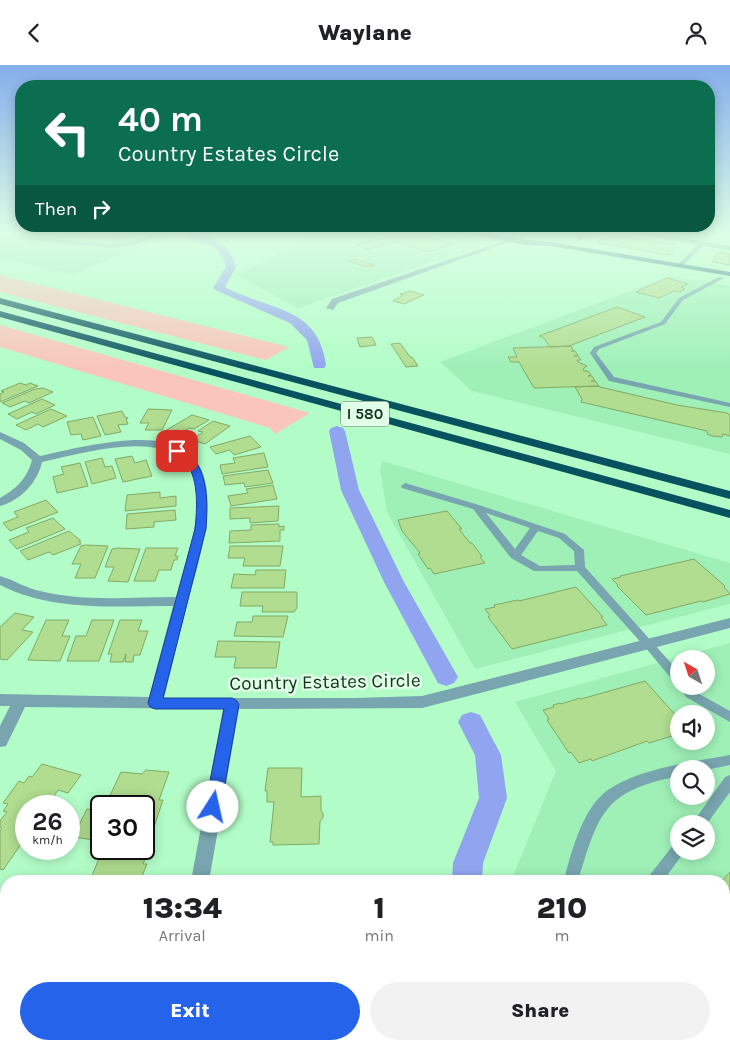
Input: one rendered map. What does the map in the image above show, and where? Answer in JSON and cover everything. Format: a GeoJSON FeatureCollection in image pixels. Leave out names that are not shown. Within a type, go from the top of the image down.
{"type":"FeatureCollection","features":[{"type":"Feature","properties":{"kind":"highway","name":"I 580"},"geometry":{"type":"LineString","coordinates":[[0,301],[730,495]]}},
{"type":"Feature","properties":{"kind":"highway","name":"I 580"},"geometry":{"type":"LineString","coordinates":[[0,314],[730,514]]}},
{"type":"Feature","properties":{"kind":"main road"},"geometry":{"type":"LineString","coordinates":[[721,278],[730,280]]}},
{"type":"Feature","properties":{"kind":"street"},"geometry":{"type":"LineString","coordinates":[[330,308],[335,301],[402,278]]}},
{"type":"Feature","properties":{"kind":"street"},"geometry":{"type":"LineString","coordinates":[[0,435],[24,447],[37,460],[34,475],[28,483],[0,503]]}},
{"type":"Feature","properties":{"kind":"street"},"geometry":{"type":"LineString","coordinates":[[37,460],[102,447],[134,443],[163,446],[187,457],[193,465],[202,505],[200,529],[155,703]]}},
{"type":"Feature","properties":{"kind":"street"},"geometry":{"type":"LineString","coordinates":[[0,580],[25,592],[65,599],[181,601]]}},
{"type":"Feature","properties":{"kind":"street","name":"Country Estates Circle"},"geometry":{"type":"LineString","coordinates":[[0,700],[20,702],[232,704],[422,702],[481,689],[730,623]]}},
{"type":"Feature","properties":{"kind":"street"},"geometry":{"type":"LineString","coordinates":[[0,741],[20,702]]}},
{"type":"Feature","properties":{"kind":"street"},"geometry":{"type":"LineString","coordinates":[[201,875],[232,704]]}},
{"type":"Feature","properties":{"kind":"lane"},"geometry":{"type":"LineString","coordinates":[[721,278],[677,302],[668,319],[663,323],[596,348],[593,353],[612,379],[730,405]]}},
{"type":"Feature","properties":{"kind":"lane"},"geometry":{"type":"LineString","coordinates":[[405,486],[476,507],[562,536],[579,550],[580,568],[670,669]]}},
{"type":"Feature","properties":{"kind":"lane"},"geometry":{"type":"LineString","coordinates":[[476,507],[515,556],[538,569],[580,568]]}},
{"type":"Feature","properties":{"kind":"lane"},"geometry":{"type":"LineString","coordinates":[[515,556],[536,527]]}},
{"type":"Feature","properties":{"kind":"lane"},"geometry":{"type":"LineString","coordinates":[[692,695],[730,717]]}},
{"type":"Feature","properties":{"kind":"lane"},"geometry":{"type":"LineString","coordinates":[[715,764],[730,761]]}},
{"type":"Feature","properties":{"kind":"lane"},"geometry":{"type":"LineString","coordinates":[[573,875],[590,825],[606,800],[633,784],[670,773]]}},
{"type":"Feature","properties":{"kind":"lane"},"geometry":{"type":"LineString","coordinates":[[705,815],[730,781]]}},
{"type":"Feature","properties":{"kind":"lane"},"geometry":{"type":"LineString","coordinates":[[659,875],[670,860]]}},
{"type":"Feature","properties":{"kind":"shaded area"},"geometry":{"type":"Polygon","coordinates":[[[0,278],[12,278],[289,347],[266,360],[0,292],[0,278]]]}},
{"type":"Feature","properties":{"kind":"shaded area"},"geometry":{"type":"Polygon","coordinates":[[[242,278],[385,278],[298,308],[242,278]]]}},
{"type":"Feature","properties":{"kind":"shaded area"},"geometry":{"type":"Polygon","coordinates":[[[665,278],[682,278],[730,286],[730,454],[472,391],[440,362],[665,278]]]}},
{"type":"Feature","properties":{"kind":"shaded area"},"geometry":{"type":"Polygon","coordinates":[[[0,325],[310,413],[275,434],[270,428],[0,347],[0,325]]]}},
{"type":"Feature","properties":{"kind":"shaded area"},"geometry":{"type":"Polygon","coordinates":[[[382,461],[730,563],[730,604],[475,669],[387,512],[380,470],[382,461]]]}},
{"type":"Feature","properties":{"kind":"shaded area"},"geometry":{"type":"Polygon","coordinates":[[[730,643],[730,875],[513,875],[556,771],[515,702],[670,659],[670,695],[715,695],[715,650],[704,650],[730,643]]]}},
{"type":"Feature","properties":{"kind":"building"},"geometry":{"type":"Polygon","coordinates":[[[667,278],[688,284],[681,287],[685,289],[680,292],[674,291],[659,298],[636,292],[667,278]]]}},
{"type":"Feature","properties":{"kind":"building"},"geometry":{"type":"Polygon","coordinates":[[[411,291],[424,295],[404,304],[393,301],[403,295],[400,294],[411,291]]]}},
{"type":"Feature","properties":{"kind":"building"},"geometry":{"type":"Polygon","coordinates":[[[617,307],[645,317],[569,346],[550,347],[544,338],[539,336],[617,307]]]}},
{"type":"Feature","properties":{"kind":"building"},"geometry":{"type":"Polygon","coordinates":[[[372,337],[376,345],[360,347],[357,338],[372,337]]]}},
{"type":"Feature","properties":{"kind":"building"},"geometry":{"type":"Polygon","coordinates":[[[400,343],[418,366],[406,367],[391,344],[400,343]]]}},
{"type":"Feature","properties":{"kind":"building"},"geometry":{"type":"Polygon","coordinates":[[[571,346],[578,355],[574,356],[578,356],[581,360],[577,360],[578,362],[587,366],[583,369],[584,371],[588,371],[591,375],[588,376],[592,376],[599,386],[534,388],[519,362],[511,362],[508,357],[517,357],[513,348],[571,346]]]}},
{"type":"Feature","properties":{"kind":"building"},"geometry":{"type":"Polygon","coordinates":[[[20,383],[26,385],[30,383],[38,386],[0,402],[0,394],[4,392],[1,391],[20,383]]]}},
{"type":"Feature","properties":{"kind":"building"},"geometry":{"type":"Polygon","coordinates":[[[596,386],[677,405],[727,413],[730,415],[730,436],[723,434],[722,437],[712,436],[707,434],[707,431],[581,402],[582,399],[575,387],[596,386]]]}},
{"type":"Feature","properties":{"kind":"building"},"geometry":{"type":"Polygon","coordinates":[[[43,388],[53,392],[29,403],[25,401],[10,407],[2,403],[35,389],[43,388]]]}},
{"type":"Feature","properties":{"kind":"building"},"geometry":{"type":"Polygon","coordinates":[[[42,399],[55,405],[36,414],[32,412],[17,419],[8,414],[42,399]]]}},
{"type":"Feature","properties":{"kind":"building"},"geometry":{"type":"Polygon","coordinates":[[[51,409],[67,416],[43,427],[38,424],[26,430],[16,425],[51,409]]]}},
{"type":"Feature","properties":{"kind":"building"},"geometry":{"type":"Polygon","coordinates":[[[148,409],[172,410],[162,430],[145,430],[149,423],[140,423],[148,409]]]}},
{"type":"Feature","properties":{"kind":"building"},"geometry":{"type":"Polygon","coordinates":[[[122,411],[125,417],[128,418],[126,419],[128,424],[118,425],[121,432],[105,435],[97,416],[122,411]]]}},
{"type":"Feature","properties":{"kind":"building"},"geometry":{"type":"Polygon","coordinates":[[[192,415],[209,420],[194,429],[189,428],[178,435],[165,431],[192,415]]]}},
{"type":"Feature","properties":{"kind":"building"},"geometry":{"type":"Polygon","coordinates":[[[93,417],[101,436],[83,440],[81,434],[71,435],[67,422],[93,417]]]}},
{"type":"Feature","properties":{"kind":"building"},"geometry":{"type":"Polygon","coordinates":[[[213,421],[230,426],[205,444],[192,440],[203,432],[198,431],[213,421]]]}},
{"type":"Feature","properties":{"kind":"building"},"geometry":{"type":"Polygon","coordinates":[[[250,436],[261,447],[234,455],[230,450],[216,454],[210,447],[250,436]]]}},
{"type":"Feature","properties":{"kind":"building"},"geometry":{"type":"Polygon","coordinates":[[[264,453],[268,467],[222,474],[220,465],[235,463],[233,458],[264,453]]]}},
{"type":"Feature","properties":{"kind":"building"},"geometry":{"type":"Polygon","coordinates":[[[132,456],[135,463],[146,460],[152,476],[123,482],[115,459],[132,456]]]}},
{"type":"Feature","properties":{"kind":"building"},"geometry":{"type":"Polygon","coordinates":[[[102,458],[105,467],[112,466],[116,478],[92,484],[85,462],[102,458]]]}},
{"type":"Feature","properties":{"kind":"building"},"geometry":{"type":"Polygon","coordinates":[[[80,463],[88,486],[57,493],[53,477],[64,474],[61,467],[80,463]]]}},
{"type":"Feature","properties":{"kind":"building"},"geometry":{"type":"Polygon","coordinates":[[[268,470],[273,483],[245,487],[244,483],[225,485],[223,476],[268,470]]]}},
{"type":"Feature","properties":{"kind":"building"},"geometry":{"type":"Polygon","coordinates":[[[273,485],[277,499],[231,506],[228,496],[248,493],[246,489],[273,485]]]}},
{"type":"Feature","properties":{"kind":"building"},"geometry":{"type":"Polygon","coordinates":[[[160,492],[160,498],[176,496],[176,506],[125,511],[127,495],[160,492]]]}},
{"type":"Feature","properties":{"kind":"building"},"geometry":{"type":"Polygon","coordinates":[[[46,500],[58,512],[10,531],[3,523],[18,517],[14,512],[46,500]]]}},
{"type":"Feature","properties":{"kind":"building"},"geometry":{"type":"Polygon","coordinates":[[[279,506],[278,521],[250,523],[250,518],[230,519],[230,508],[279,506]]]}},
{"type":"Feature","properties":{"kind":"building"},"geometry":{"type":"Polygon","coordinates":[[[175,510],[176,520],[154,522],[154,527],[126,529],[127,514],[175,510]]]}},
{"type":"Feature","properties":{"kind":"building"},"geometry":{"type":"Polygon","coordinates":[[[447,511],[462,529],[459,529],[482,556],[480,557],[485,563],[434,574],[430,568],[428,569],[418,554],[420,553],[402,531],[398,520],[447,511]]]}},
{"type":"Feature","properties":{"kind":"building"},"geometry":{"type":"Polygon","coordinates":[[[53,518],[65,529],[17,549],[9,540],[29,532],[26,528],[53,518]]]}},
{"type":"Feature","properties":{"kind":"building"},"geometry":{"type":"Polygon","coordinates":[[[279,524],[279,527],[284,526],[284,530],[280,530],[280,541],[229,543],[230,531],[251,530],[251,525],[279,524]]]}},
{"type":"Feature","properties":{"kind":"building"},"geometry":{"type":"Polygon","coordinates":[[[69,531],[81,541],[79,541],[81,544],[53,555],[49,552],[28,560],[20,551],[69,531]]]}},
{"type":"Feature","properties":{"kind":"building"},"geometry":{"type":"Polygon","coordinates":[[[81,546],[108,546],[95,578],[75,578],[81,564],[72,564],[81,546]]]}},
{"type":"Feature","properties":{"kind":"building"},"geometry":{"type":"Polygon","coordinates":[[[230,546],[283,546],[280,566],[243,566],[245,558],[228,558],[230,546]]]}},
{"type":"Feature","properties":{"kind":"building"},"geometry":{"type":"Polygon","coordinates":[[[146,548],[178,548],[175,556],[178,556],[177,560],[174,560],[171,570],[159,570],[155,581],[134,581],[146,548]]]}},
{"type":"Feature","properties":{"kind":"building"},"geometry":{"type":"Polygon","coordinates":[[[112,549],[140,549],[128,582],[108,581],[114,567],[105,567],[112,549]]]}},
{"type":"Feature","properties":{"kind":"building"},"geometry":{"type":"Polygon","coordinates":[[[694,559],[725,586],[730,594],[646,615],[612,579],[620,576],[694,559]]]}},
{"type":"Feature","properties":{"kind":"building"},"geometry":{"type":"Polygon","coordinates":[[[256,570],[286,570],[284,588],[231,588],[234,574],[255,575],[256,570]]]}},
{"type":"Feature","properties":{"kind":"building"},"geometry":{"type":"Polygon","coordinates":[[[576,587],[603,617],[601,617],[607,625],[512,649],[488,617],[490,616],[485,609],[495,607],[494,605],[576,587]]]}},
{"type":"Feature","properties":{"kind":"building"},"geometry":{"type":"Polygon","coordinates":[[[242,592],[297,592],[297,608],[294,612],[262,612],[263,606],[240,606],[242,592]]]}},
{"type":"Feature","properties":{"kind":"building"},"geometry":{"type":"Polygon","coordinates":[[[15,613],[34,617],[22,630],[33,632],[7,660],[0,659],[0,627],[15,613]]]}},
{"type":"Feature","properties":{"kind":"building"},"geometry":{"type":"Polygon","coordinates":[[[253,616],[288,616],[283,637],[234,636],[237,622],[252,622],[253,616]]]}},
{"type":"Feature","properties":{"kind":"building"},"geometry":{"type":"Polygon","coordinates":[[[46,620],[69,620],[62,636],[70,636],[60,661],[28,660],[46,620]]]}},
{"type":"Feature","properties":{"kind":"building"},"geometry":{"type":"Polygon","coordinates":[[[92,620],[114,620],[99,661],[67,661],[76,636],[86,636],[92,620]]]}},
{"type":"Feature","properties":{"kind":"building"},"geometry":{"type":"Polygon","coordinates":[[[120,620],[142,620],[138,631],[148,631],[140,655],[134,655],[133,662],[125,662],[126,654],[123,662],[110,662],[112,654],[108,654],[120,620]]]}},
{"type":"Feature","properties":{"kind":"building"},"geometry":{"type":"Polygon","coordinates":[[[218,641],[280,642],[276,668],[234,668],[236,657],[215,657],[218,641]]]}},
{"type":"Feature","properties":{"kind":"building"},"geometry":{"type":"Polygon","coordinates":[[[645,681],[670,709],[670,737],[649,743],[647,741],[592,761],[591,759],[579,763],[571,752],[569,753],[547,720],[549,719],[543,710],[554,707],[553,705],[645,681]]]}},
{"type":"Feature","properties":{"kind":"building"},"geometry":{"type":"Polygon","coordinates":[[[42,764],[81,775],[68,793],[58,790],[55,795],[15,795],[15,853],[3,870],[0,869],[0,831],[2,828],[0,827],[0,821],[7,812],[3,811],[8,804],[3,803],[19,781],[24,783],[29,776],[32,777],[42,764]]]}},
{"type":"Feature","properties":{"kind":"building"},"geometry":{"type":"Polygon","coordinates":[[[268,768],[302,768],[301,797],[321,796],[323,818],[320,821],[319,844],[273,845],[273,842],[270,842],[274,802],[267,802],[267,791],[265,791],[268,768]]]}},
{"type":"Feature","properties":{"kind":"building"},"geometry":{"type":"Polygon","coordinates":[[[146,770],[169,772],[159,800],[163,800],[155,824],[155,795],[110,795],[121,772],[142,774],[146,770]]]}},
{"type":"Feature","properties":{"kind":"building"},"geometry":{"type":"Polygon","coordinates":[[[87,809],[90,809],[90,839],[80,838],[80,823],[87,809]]]}},
{"type":"Feature","properties":{"kind":"building"},"geometry":{"type":"Polygon","coordinates":[[[98,860],[145,860],[143,864],[147,864],[142,875],[92,875],[98,860]]]}},
{"type":"Feature","properties":{"kind":"waterway"},"geometry":{"type":"LineString","coordinates":[[225,278],[219,288],[283,314],[305,328],[313,339],[319,365]]}},
{"type":"Feature","properties":{"kind":"waterway"},"geometry":{"type":"LineString","coordinates":[[337,431],[350,490],[394,582],[446,677]]}},
{"type":"Feature","properties":{"kind":"waterway"},"geometry":{"type":"LineString","coordinates":[[467,875],[468,863],[493,798],[488,755],[471,722]]}},
{"type":"Feature","properties":{"kind":"route"},"geometry":{"type":"LineString","coordinates":[[177,451],[187,457],[193,465],[199,483],[202,505],[200,529],[155,703],[232,704],[213,807]]}}]}
